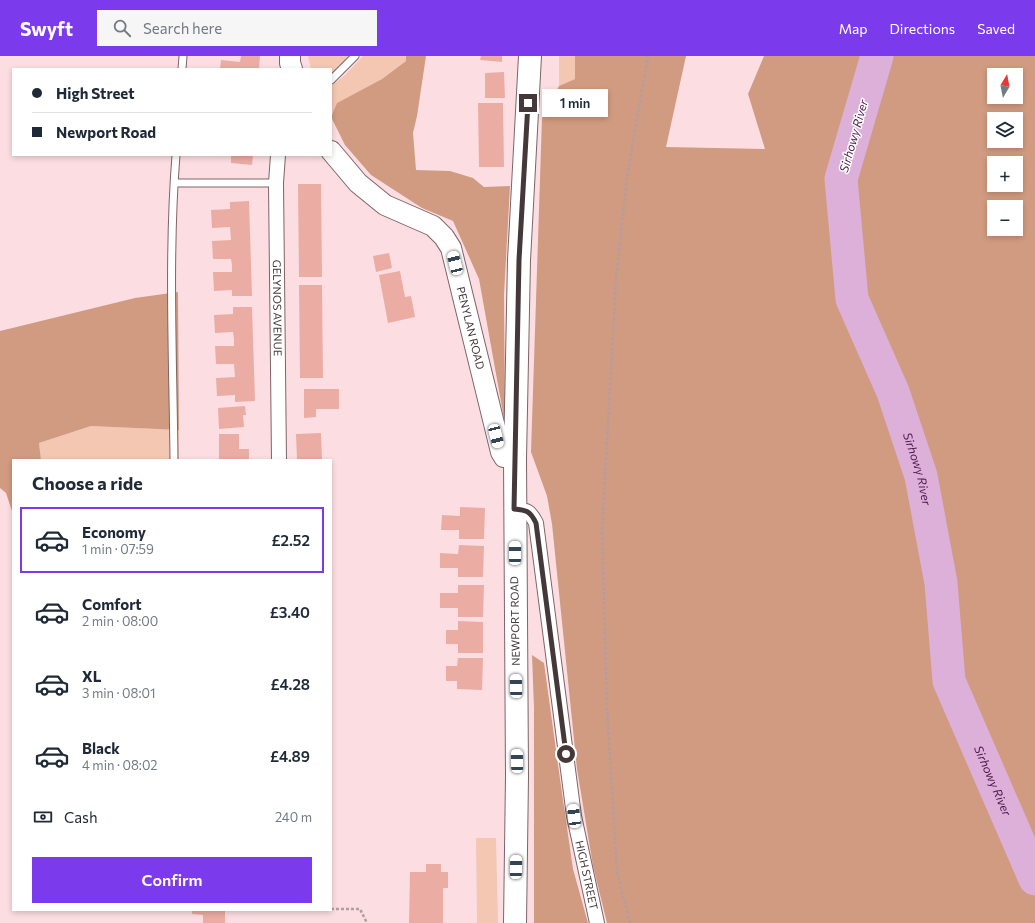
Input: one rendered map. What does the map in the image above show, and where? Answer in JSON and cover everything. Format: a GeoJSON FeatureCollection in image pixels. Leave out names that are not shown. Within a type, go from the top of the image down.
{"type":"FeatureCollection","features":[{"type":"Feature","properties":{"kind":"main road"},"geometry":{"type":"LineString","coordinates":[[290,56],[292,68]]}},
{"type":"Feature","properties":{"kind":"main road","name":"NEWPORT ROAD"},"geometry":{"type":"LineString","coordinates":[[515,923],[518,776],[514,509],[519,260],[530,56]]}},
{"type":"Feature","properties":{"kind":"main road","name":"PENYLAN ROAD"},"geometry":{"type":"LineString","coordinates":[[332,152],[358,183],[385,205],[433,226],[444,237],[451,248],[501,452],[504,457],[515,458]]}},
{"type":"Feature","properties":{"kind":"street","name":"GELYNOS AVENUE"},"geometry":{"type":"LineString","coordinates":[[278,156],[276,183],[279,459]]}},
{"type":"Feature","properties":{"kind":"street","name":"HIGH STREET"},"geometry":{"type":"LineString","coordinates":[[514,509],[527,510],[536,523],[574,816],[597,923]]}},
{"type":"Feature","properties":{"kind":"lane"},"geometry":{"type":"LineString","coordinates":[[182,68],[183,56]]}},
{"type":"Feature","properties":{"kind":"lane"},"geometry":{"type":"LineString","coordinates":[[332,79],[355,56]]}},
{"type":"Feature","properties":{"kind":"lane"},"geometry":{"type":"LineString","coordinates":[[174,459],[172,259],[176,156]]}},
{"type":"Feature","properties":{"kind":"lane"},"geometry":{"type":"LineString","coordinates":[[174,183],[276,183]]}},
{"type":"Feature","properties":{"kind":"path"},"geometry":{"type":"LineString","coordinates":[[630,923],[617,872],[607,709],[602,531],[616,278],[627,177],[648,56]]}},
{"type":"Feature","properties":{"kind":"path"},"geometry":{"type":"LineString","coordinates":[[332,909],[360,910],[367,923]]}},
{"type":"Feature","properties":{"kind":"shaded area"},"geometry":{"type":"Polygon","coordinates":[[[308,56],[349,56],[332,73],[332,68],[311,68],[308,56]]]}},
{"type":"Feature","properties":{"kind":"shaded area"},"geometry":{"type":"Polygon","coordinates":[[[363,56],[406,56],[406,61],[382,79],[337,103],[332,115],[332,85],[345,75],[363,56]]]}},
{"type":"Feature","properties":{"kind":"shaded area"},"geometry":{"type":"Polygon","coordinates":[[[406,56],[426,56],[413,133],[416,170],[450,171],[473,178],[484,187],[510,186],[504,295],[505,424],[479,279],[453,221],[422,208],[371,175],[345,145],[332,119],[332,115],[337,103],[382,79],[406,61],[406,56]]]}},
{"type":"Feature","properties":{"kind":"shaded area"},"geometry":{"type":"Polygon","coordinates":[[[559,56],[575,56],[575,79],[559,86],[559,56]]]}},
{"type":"Feature","properties":{"kind":"shaded area"},"geometry":{"type":"Polygon","coordinates":[[[575,56],[686,56],[666,147],[765,149],[748,94],[764,56],[1035,56],[1035,923],[607,923],[593,866],[577,769],[552,524],[547,496],[531,452],[542,118],[559,86],[575,79],[575,56]]]}},
{"type":"Feature","properties":{"kind":"shaded area"},"geometry":{"type":"Polygon","coordinates":[[[178,292],[179,430],[91,426],[39,443],[41,459],[12,459],[12,511],[6,493],[0,488],[0,331],[135,298],[178,292]]]}},
{"type":"Feature","properties":{"kind":"shaded area"},"geometry":{"type":"Polygon","coordinates":[[[91,426],[179,430],[179,459],[41,459],[39,443],[91,426]]]}},
{"type":"Feature","properties":{"kind":"shaded area"},"geometry":{"type":"Polygon","coordinates":[[[532,655],[544,663],[573,869],[588,923],[534,923],[534,708],[532,655]]]}},
{"type":"Feature","properties":{"kind":"shaded area"},"geometry":{"type":"Polygon","coordinates":[[[476,838],[496,838],[498,923],[477,923],[476,838]]]}},
{"type":"Feature","properties":{"kind":"building"},"geometry":{"type":"Polygon","coordinates":[[[241,56],[260,56],[259,68],[220,68],[221,60],[240,62],[241,56]]]}},
{"type":"Feature","properties":{"kind":"building"},"geometry":{"type":"Polygon","coordinates":[[[481,56],[502,56],[502,62],[480,60],[481,56]]]}},
{"type":"Feature","properties":{"kind":"building"},"geometry":{"type":"Polygon","coordinates":[[[504,72],[505,98],[485,98],[485,73],[504,72]]]}},
{"type":"Feature","properties":{"kind":"building"},"geometry":{"type":"Polygon","coordinates":[[[478,103],[503,103],[504,167],[479,167],[478,103]]]}},
{"type":"Feature","properties":{"kind":"building"},"geometry":{"type":"Polygon","coordinates":[[[231,156],[253,156],[252,165],[231,163],[231,156]]]}},
{"type":"Feature","properties":{"kind":"building"},"geometry":{"type":"Polygon","coordinates":[[[298,184],[321,184],[322,277],[299,277],[298,184]]]}},
{"type":"Feature","properties":{"kind":"building"},"geometry":{"type":"Polygon","coordinates":[[[249,201],[252,296],[232,296],[232,290],[214,291],[213,272],[232,272],[232,265],[231,259],[213,259],[212,241],[231,240],[230,227],[212,228],[211,210],[230,209],[230,202],[249,201]]]}},
{"type":"Feature","properties":{"kind":"building"},"geometry":{"type":"Polygon","coordinates":[[[389,253],[392,268],[376,272],[373,256],[389,253]]]}},
{"type":"Feature","properties":{"kind":"building"},"geometry":{"type":"Polygon","coordinates":[[[400,271],[405,297],[411,296],[415,317],[388,323],[379,275],[400,271]]]}},
{"type":"Feature","properties":{"kind":"building"},"geometry":{"type":"Polygon","coordinates":[[[299,285],[322,285],[323,378],[300,378],[299,285]]]}},
{"type":"Feature","properties":{"kind":"building"},"geometry":{"type":"Polygon","coordinates":[[[233,307],[252,307],[255,401],[235,402],[235,395],[217,396],[216,378],[235,377],[234,364],[216,364],[215,346],[234,346],[234,339],[233,332],[215,333],[214,315],[233,314],[233,307]]]}},
{"type":"Feature","properties":{"kind":"building"},"geometry":{"type":"Polygon","coordinates":[[[304,389],[339,389],[339,409],[316,409],[316,417],[304,418],[304,389]]]}},
{"type":"Feature","properties":{"kind":"building"},"geometry":{"type":"Polygon","coordinates":[[[245,406],[246,415],[243,415],[244,427],[219,429],[218,408],[245,406]]]}},
{"type":"Feature","properties":{"kind":"building"},"geometry":{"type":"Polygon","coordinates":[[[321,433],[322,459],[297,459],[296,434],[321,433]]]}},
{"type":"Feature","properties":{"kind":"building"},"geometry":{"type":"Polygon","coordinates":[[[219,434],[239,434],[239,449],[249,449],[249,459],[219,459],[219,434]]]}},
{"type":"Feature","properties":{"kind":"building"},"geometry":{"type":"Polygon","coordinates":[[[460,507],[485,508],[484,539],[459,539],[459,530],[441,530],[442,515],[460,516],[460,507]]]}},
{"type":"Feature","properties":{"kind":"building"},"geometry":{"type":"Polygon","coordinates":[[[459,545],[484,546],[483,577],[458,577],[458,568],[440,568],[440,553],[458,554],[459,545]]]}},
{"type":"Feature","properties":{"kind":"building"},"geometry":{"type":"Polygon","coordinates":[[[458,585],[484,585],[483,617],[458,617],[458,608],[440,608],[440,593],[458,593],[458,585]]]}},
{"type":"Feature","properties":{"kind":"building"},"geometry":{"type":"Polygon","coordinates":[[[458,621],[483,622],[483,653],[458,653],[458,644],[446,644],[446,630],[458,630],[458,621]]]}},
{"type":"Feature","properties":{"kind":"building"},"geometry":{"type":"Polygon","coordinates":[[[458,658],[483,658],[482,690],[457,689],[457,681],[446,681],[446,666],[457,666],[458,658]]]}},
{"type":"Feature","properties":{"kind":"building"},"geometry":{"type":"Polygon","coordinates":[[[426,864],[441,864],[441,872],[448,872],[448,888],[443,888],[443,923],[409,923],[410,872],[426,872],[426,864]]]}},
{"type":"Feature","properties":{"kind":"building"},"geometry":{"type":"Polygon","coordinates":[[[192,911],[225,911],[225,923],[203,923],[203,915],[192,914],[192,911]]]}},
{"type":"Feature","properties":{"kind":"waterway","name":"Sirhowy River"},"geometry":{"type":"LineString","coordinates":[[877,56],[841,179],[852,299],[893,392],[921,476],[941,583],[949,681],[1035,879]]}},
{"type":"Feature","properties":{"kind":"route"},"geometry":{"type":"LineString","coordinates":[[528,103],[519,260],[514,509],[527,510],[536,523],[566,754]]}}]}
